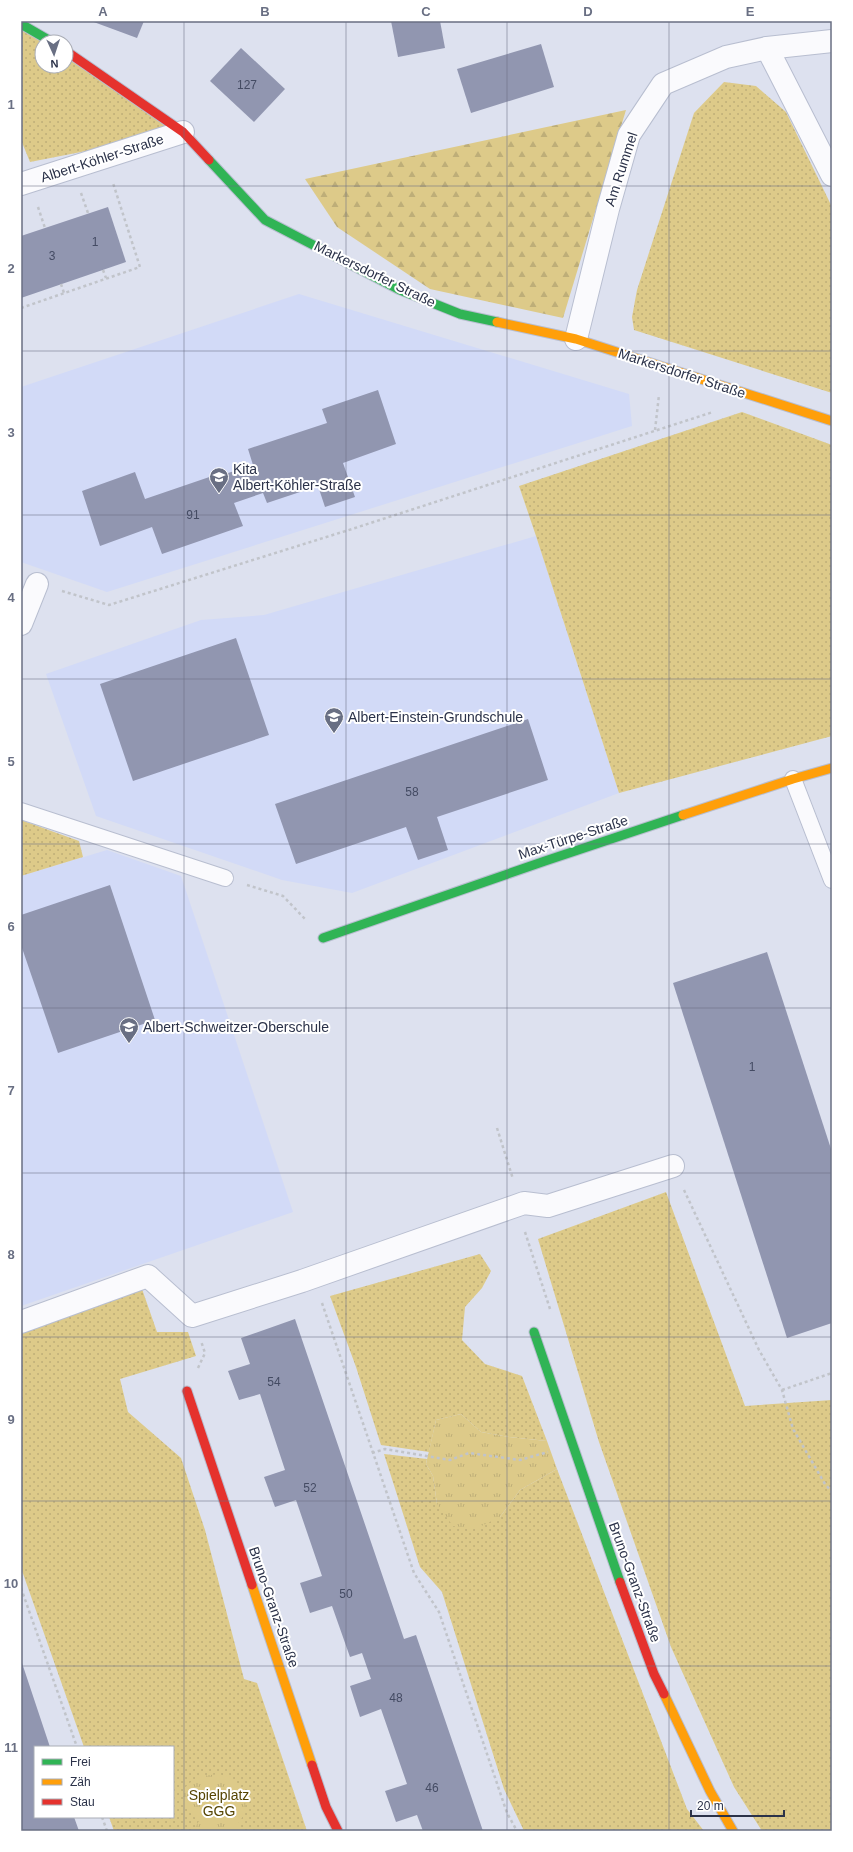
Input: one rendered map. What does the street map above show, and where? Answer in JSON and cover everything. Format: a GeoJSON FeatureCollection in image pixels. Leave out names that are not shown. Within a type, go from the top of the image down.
{"type":"FeatureCollection","features":[{"type":"Feature","properties":{"kind":"street"},"geometry":{"type":"LineString","coordinates":[[21,24],[38,34]]}},
{"type":"Feature","properties":{"kind":"street","name":"Am Rummel"},"geometry":{"type":"LineString","coordinates":[[576,339],[608,209],[629,135],[663,84],[726,57],[767,48],[832,41]]}},
{"type":"Feature","properties":{"kind":"street"},"geometry":{"type":"LineString","coordinates":[[767,48],[832,175]]}},
{"type":"Feature","properties":{"kind":"street","name":"Markersdorfer Straße"},"geometry":{"type":"LineString","coordinates":[[74,56],[184,132],[265,220],[400,290],[460,314],[576,339],[832,421]]}},
{"type":"Feature","properties":{"kind":"street","name":"Albert-Köhler-Straße"},"geometry":{"type":"LineString","coordinates":[[21,184],[184,132]]}},
{"type":"Feature","properties":{"kind":"street"},"geometry":{"type":"LineString","coordinates":[[21,624],[37,584]]}},
{"type":"Feature","properties":{"kind":"street","name":"Max-Türpe-Straße"},"geometry":{"type":"LineString","coordinates":[[324,938],[545,861],[793,779],[832,768]]}},
{"type":"Feature","properties":{"kind":"street"},"geometry":{"type":"LineString","coordinates":[[21,1322],[148,1276],[192,1316],[524,1203],[548,1206],[673,1166]]}},
{"type":"Feature","properties":{"kind":"street","name":"Bruno-Granz-Straße"},"geometry":{"type":"LineString","coordinates":[[534,1332],[574,1444],[606,1545],[654,1674],[710,1791],[733,1831]]}},
{"type":"Feature","properties":{"kind":"street","name":"Bruno-Granz-Straße"},"geometry":{"type":"LineString","coordinates":[[187,1391],[326,1807],[338,1831]]}},
{"type":"Feature","properties":{"kind":"lane"},"geometry":{"type":"LineString","coordinates":[[793,779],[832,880]]}},
{"type":"Feature","properties":{"kind":"lane"},"geometry":{"type":"LineString","coordinates":[[21,811],[224,878]]}},
{"type":"Feature","properties":{"kind":"path"},"geometry":{"type":"LineString","coordinates":[[21,307],[140,267],[105,157]]}},
{"type":"Feature","properties":{"kind":"path"},"geometry":{"type":"LineString","coordinates":[[83,199],[88,213]]}},
{"type":"Feature","properties":{"kind":"path"},"geometry":{"type":"LineString","coordinates":[[41,215],[45,228]]}},
{"type":"Feature","properties":{"kind":"path"},"geometry":{"type":"LineString","coordinates":[[103,270],[106,278]]}},
{"type":"Feature","properties":{"kind":"path"},"geometry":{"type":"LineString","coordinates":[[61,284],[64,293]]}},
{"type":"Feature","properties":{"kind":"path"},"geometry":{"type":"LineString","coordinates":[[655,430],[662,367]]}},
{"type":"Feature","properties":{"kind":"path"},"geometry":{"type":"LineString","coordinates":[[37,584],[109,605],[352,529],[729,407],[736,390]]}},
{"type":"Feature","properties":{"kind":"path"},"geometry":{"type":"LineString","coordinates":[[249,886],[283,896]]}},
{"type":"Feature","properties":{"kind":"path"},"geometry":{"type":"LineString","coordinates":[[497,1128],[521,1204],[520,1215],[539,1276]]}},
{"type":"Feature","properties":{"kind":"path"},"geometry":{"type":"LineString","coordinates":[[673,1166],[759,1350],[782,1390],[793,1429],[825,1484],[832,1492]]}},
{"type":"Feature","properties":{"kind":"path"},"geometry":{"type":"LineString","coordinates":[[312,1276],[414,1572],[439,1612],[507,1812],[517,1831]]}},
{"type":"Feature","properties":{"kind":"path"},"geometry":{"type":"LineString","coordinates":[[187,1391],[205,1353],[192,1316]]}},
{"type":"Feature","properties":{"kind":"path"},"geometry":{"type":"LineString","coordinates":[[782,1390],[832,1373]]}},
{"type":"Feature","properties":{"kind":"path"},"geometry":{"type":"LineString","coordinates":[[372,1452],[385,1449],[450,1460],[469,1453],[520,1460],[574,1444]]}},
{"type":"Feature","properties":{"kind":"path"},"geometry":{"type":"LineString","coordinates":[[21,1588],[77,1746]]}},
{"type":"Feature","properties":{"kind":"path"},"geometry":{"type":"LineString","coordinates":[[102,1818],[107,1831]]}},
{"type":"Feature","properties":{"kind":"shaded area","name":"Kita Albert-Köhler-Straße"},"geometry":{"type":"Polygon","coordinates":[[[299,294],[629,394],[632,426],[107,592],[21,562],[21,387],[299,294]]]}},
{"type":"Feature","properties":{"kind":"shaded area","name":"Albert-Einstein-Grundschule"},"geometry":{"type":"Polygon","coordinates":[[[536,536],[619,793],[352,893],[282,880],[96,816],[46,674],[201,620],[264,615],[536,536]]]}},
{"type":"Feature","properties":{"kind":"shaded area","name":"Albert-Schweitzer-Oberschule"},"geometry":{"type":"Polygon","coordinates":[[[107,850],[181,876],[293,1212],[21,1306],[21,876],[107,850]]]}},
{"type":"Feature","properties":{"kind":"green space"},"geometry":{"type":"Polygon","coordinates":[[[21,24],[34,35],[34,74],[74,74],[74,57],[183,132],[30,162],[21,140],[21,24]]]}},
{"type":"Feature","properties":{"kind":"green space"},"geometry":{"type":"Polygon","coordinates":[[[724,82],[756,86],[786,112],[832,207],[832,393],[634,330],[632,317],[637,290],[694,113],[724,82]]]}},
{"type":"Feature","properties":{"kind":"green space"},"geometry":{"type":"Polygon","coordinates":[[[626,110],[563,318],[430,289],[337,227],[305,179],[626,110]]]}},
{"type":"Feature","properties":{"kind":"green space"},"geometry":{"type":"Polygon","coordinates":[[[742,412],[832,445],[832,736],[619,793],[519,486],[742,412]]]}},
{"type":"Feature","properties":{"kind":"green space"},"geometry":{"type":"Polygon","coordinates":[[[21,820],[79,841],[83,857],[21,876],[21,820]]]}},
{"type":"Feature","properties":{"kind":"green space"},"geometry":{"type":"Polygon","coordinates":[[[666,1192],[745,1406],[832,1400],[832,1831],[762,1831],[734,1787],[671,1647],[599,1442],[538,1239],[666,1192]]]}},
{"type":"Feature","properties":{"kind":"green space"},"geometry":{"type":"Polygon","coordinates":[[[480,1254],[491,1271],[482,1288],[465,1307],[462,1340],[485,1364],[522,1376],[547,1441],[481,1432],[461,1414],[436,1420],[429,1452],[381,1445],[356,1367],[330,1296],[480,1254]]]}},
{"type":"Feature","properties":{"kind":"green space"},"geometry":{"type":"Polygon","coordinates":[[[142,1289],[157,1332],[188,1332],[196,1356],[120,1379],[128,1412],[181,1458],[205,1530],[244,1679],[257,1683],[307,1831],[114,1831],[109,1818],[174,1818],[174,1746],[84,1746],[21,1568],[21,1330],[142,1289]]]}},
{"type":"Feature","properties":{"kind":"green space"},"geometry":{"type":"Polygon","coordinates":[[[461,1414],[481,1432],[547,1441],[557,1469],[520,1490],[500,1517],[475,1529],[453,1526],[437,1504],[433,1476],[426,1464],[436,1420],[461,1414]]]}},
{"type":"Feature","properties":{"kind":"green space"},"geometry":{"type":"Polygon","coordinates":[[[384,1454],[427,1459],[426,1464],[433,1476],[437,1504],[500,1517],[520,1490],[557,1469],[687,1809],[704,1831],[524,1831],[504,1789],[442,1592],[420,1567],[384,1454]]]}},
{"type":"Feature","properties":{"kind":"green space","name":"Spielplatz GGG"},"geometry":{"type":"Polygon","coordinates":[[[209,1775],[220,1775],[230,1778],[242,1789],[245,1803],[244,1811],[242,1818],[237,1825],[245,1831],[193,1831],[199,1821],[191,1814],[186,1806],[183,1799],[183,1793],[191,1782],[209,1775]]]}},
{"type":"Feature","properties":{"kind":"building"},"geometry":{"type":"Polygon","coordinates":[[[91,21],[144,21],[137,38],[91,21]]]}},
{"type":"Feature","properties":{"kind":"building"},"geometry":{"type":"Polygon","coordinates":[[[391,21],[440,21],[445,48],[398,57],[391,21]]]}},
{"type":"Feature","properties":{"kind":"building"},"geometry":{"type":"Polygon","coordinates":[[[541,44],[554,87],[471,113],[457,69],[541,44]]]}},
{"type":"Feature","properties":{"kind":"building"},"geometry":{"type":"Polygon","coordinates":[[[241,48],[285,89],[254,122],[210,81],[241,48]]]}},
{"type":"Feature","properties":{"kind":"building"},"geometry":{"type":"Polygon","coordinates":[[[108,207],[126,262],[21,298],[21,236],[108,207]]]}},
{"type":"Feature","properties":{"kind":"building"},"geometry":{"type":"Polygon","coordinates":[[[378,390],[396,444],[343,463],[355,497],[325,507],[318,486],[267,503],[263,493],[234,503],[243,526],[162,554],[152,527],[100,546],[82,491],[135,472],[145,499],[224,472],[225,474],[253,465],[248,449],[327,423],[322,409],[378,390]]]}},
{"type":"Feature","properties":{"kind":"building"},"geometry":{"type":"Polygon","coordinates":[[[236,638],[269,735],[133,781],[100,684],[236,638]]]}},
{"type":"Feature","properties":{"kind":"building"},"geometry":{"type":"Polygon","coordinates":[[[528,719],[548,780],[437,817],[448,850],[418,860],[406,827],[296,864],[275,804],[528,719]]]}},
{"type":"Feature","properties":{"kind":"building"},"geometry":{"type":"Polygon","coordinates":[[[110,885],[155,1020],[58,1053],[21,945],[21,915],[110,885]]]}},
{"type":"Feature","properties":{"kind":"building"},"geometry":{"type":"Polygon","coordinates":[[[767,952],[832,1152],[832,1323],[787,1338],[673,983],[767,952]]]}},
{"type":"Feature","properties":{"kind":"building"},"geometry":{"type":"Polygon","coordinates":[[[295,1319],[404,1639],[416,1635],[483,1831],[423,1831],[417,1815],[396,1822],[385,1791],[407,1784],[381,1709],[360,1717],[350,1686],[371,1679],[362,1653],[350,1657],[332,1606],[310,1613],[300,1583],[322,1576],[296,1500],[275,1507],[264,1477],[285,1470],[260,1394],[239,1400],[228,1371],[250,1364],[241,1338],[295,1319]]]}},
{"type":"Feature","properties":{"kind":"building"},"geometry":{"type":"Polygon","coordinates":[[[21,1660],[50,1746],[34,1746],[34,1818],[74,1818],[79,1831],[21,1831],[21,1660]]]}},
{"type":"Feature","properties":{"kind":"traffic: fast"},"geometry":{"type":"LineString","coordinates":[[21,24],[38,34]]}},
{"type":"Feature","properties":{"kind":"traffic: fast"},"geometry":{"type":"LineString","coordinates":[[209,160],[265,220],[400,290],[460,314],[497,322]]}},
{"type":"Feature","properties":{"kind":"traffic: fast"},"geometry":{"type":"LineString","coordinates":[[323,938],[683,815]]}},
{"type":"Feature","properties":{"kind":"traffic: fast"},"geometry":{"type":"LineString","coordinates":[[534,1332],[620,1582]]}},
{"type":"Feature","properties":{"kind":"traffic: slow"},"geometry":{"type":"LineString","coordinates":[[497,322],[576,339],[832,421]]}},
{"type":"Feature","properties":{"kind":"traffic: slow"},"geometry":{"type":"LineString","coordinates":[[683,815],[793,779],[832,768]]}},
{"type":"Feature","properties":{"kind":"traffic: slow"},"geometry":{"type":"LineString","coordinates":[[252,1585],[312,1765]]}},
{"type":"Feature","properties":{"kind":"traffic: slow"},"geometry":{"type":"LineString","coordinates":[[664,1694],[710,1791],[733,1831]]}},
{"type":"Feature","properties":{"kind":"traffic: jam"},"geometry":{"type":"LineString","coordinates":[[74,57],[183,132],[209,160]]}},
{"type":"Feature","properties":{"kind":"traffic: jam"},"geometry":{"type":"LineString","coordinates":[[187,1391],[252,1585]]}},
{"type":"Feature","properties":{"kind":"traffic: jam"},"geometry":{"type":"LineString","coordinates":[[620,1582],[654,1674],[664,1694]]}},
{"type":"Feature","properties":{"kind":"traffic: jam"},"geometry":{"type":"LineString","coordinates":[[312,1765],[326,1807],[338,1831]]}},
{"type":"Feature","properties":{"kind":"place","name":"Kita Albert-Köhler-Straße"},"geometry":{"type":"Point","coordinates":[219,494]}},
{"type":"Feature","properties":{"kind":"place","name":"Albert-Einstein-Grundschule"},"geometry":{"type":"Point","coordinates":[334,734]}},
{"type":"Feature","properties":{"kind":"place","name":"Albert-Schweitzer-Oberschule"},"geometry":{"type":"Point","coordinates":[129,1044]}}]}
